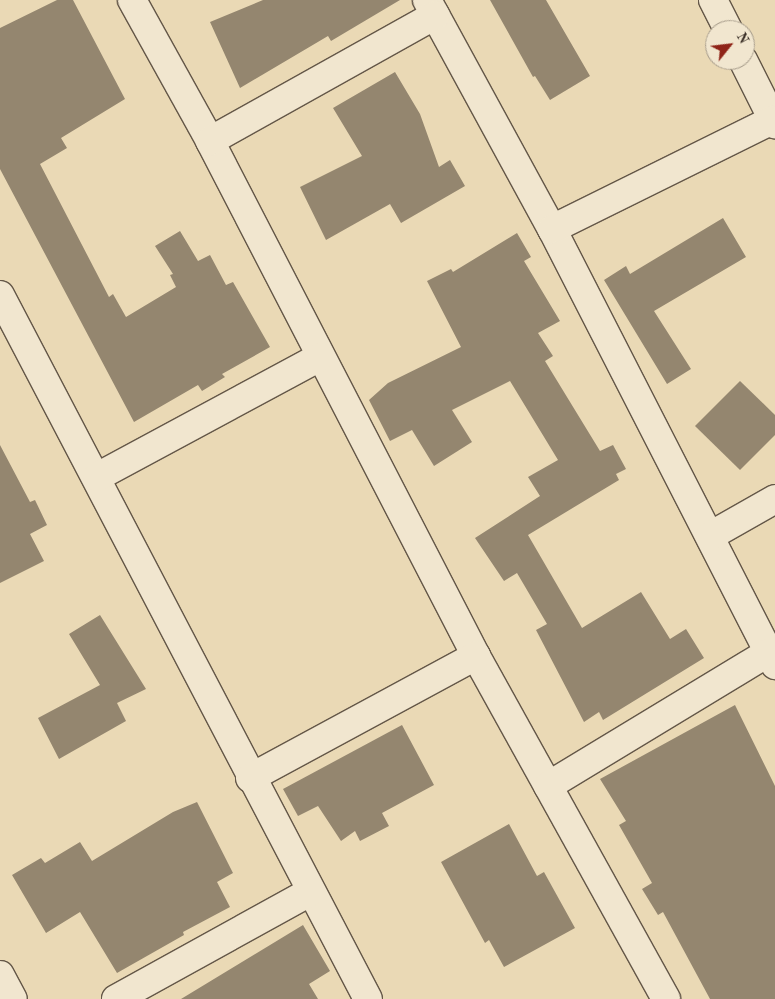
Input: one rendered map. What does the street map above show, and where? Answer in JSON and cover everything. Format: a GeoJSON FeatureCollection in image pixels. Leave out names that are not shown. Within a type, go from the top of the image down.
{"type":"FeatureCollection","features":[{"type":"Feature","properties":{"kind":"street"},"geometry":{"type":"LineString","coordinates":[[132,0],[210,141],[476,656],[666,999]]}},
{"type":"Feature","properties":{"kind":"street"},"geometry":{"type":"LineString","coordinates":[[713,0],[723,20]]}},
{"type":"Feature","properties":{"kind":"street"},"geometry":{"type":"LineString","coordinates":[[210,141],[431,8],[552,229],[772,659],[548,786]]}},
{"type":"Feature","properties":{"kind":"street"},"geometry":{"type":"LineString","coordinates":[[552,229],[774,122],[748,70]]}},
{"type":"Feature","properties":{"kind":"street"},"geometry":{"type":"LineString","coordinates":[[0,295],[96,477],[250,778],[368,999]]}},
{"type":"Feature","properties":{"kind":"street"},"geometry":{"type":"LineString","coordinates":[[96,477],[320,357]]}},
{"type":"Feature","properties":{"kind":"street"},"geometry":{"type":"LineString","coordinates":[[710,536],[775,499]]}},
{"type":"Feature","properties":{"kind":"street"},"geometry":{"type":"LineString","coordinates":[[250,778],[476,656]]}},
{"type":"Feature","properties":{"kind":"street"},"geometry":{"type":"LineString","coordinates":[[116,999],[310,892]]}},
{"type":"Feature","properties":{"kind":"street"},"geometry":{"type":"LineString","coordinates":[[0,974],[13,999]]}},
{"type":"Feature","properties":{"kind":"building"},"geometry":{"type":"Polygon","coordinates":[[[57,0],[73,0],[125,99],[61,138],[67,148],[40,164],[109,297],[113,294],[126,317],[176,287],[170,275],[173,274],[155,246],[180,231],[198,261],[210,255],[226,285],[233,282],[270,347],[222,374],[225,377],[202,391],[198,385],[134,422],[0,169],[0,28],[57,0]]]}},
{"type":"Feature","properties":{"kind":"building"},"geometry":{"type":"Polygon","coordinates":[[[263,0],[400,0],[331,41],[328,36],[240,88],[210,22],[263,0]]]}},
{"type":"Feature","properties":{"kind":"building"},"geometry":{"type":"Polygon","coordinates":[[[490,0],[546,0],[590,76],[550,100],[535,76],[533,77],[490,0]]]}},
{"type":"Feature","properties":{"kind":"building"},"geometry":{"type":"Polygon","coordinates":[[[395,72],[420,114],[439,167],[450,160],[465,186],[401,223],[390,204],[326,240],[300,187],[362,156],[333,108],[395,72]]]}},
{"type":"Feature","properties":{"kind":"building"},"geometry":{"type":"Polygon","coordinates":[[[723,218],[746,257],[654,311],[691,369],[667,384],[604,280],[626,266],[630,274],[723,218]]]}},
{"type":"Feature","properties":{"kind":"building"},"geometry":{"type":"Polygon","coordinates":[[[517,233],[531,257],[524,261],[560,321],[538,333],[553,356],[545,361],[600,451],[613,445],[626,469],[616,474],[619,480],[528,535],[582,628],[641,592],[670,639],[686,629],[704,658],[603,720],[599,712],[584,722],[536,630],[547,624],[517,573],[504,581],[475,538],[540,496],[528,477],[558,460],[510,381],[452,410],[472,442],[434,466],[412,430],[390,441],[369,400],[388,383],[461,347],[427,281],[451,269],[453,272],[517,233]]]}},
{"type":"Feature","properties":{"kind":"building"},"geometry":{"type":"Polygon","coordinates":[[[740,381],[775,415],[775,435],[740,470],[695,426],[740,381]]]}},
{"type":"Feature","properties":{"kind":"building"},"geometry":{"type":"Polygon","coordinates":[[[0,445],[30,502],[35,500],[47,525],[30,534],[44,561],[0,583],[0,445]]]}},
{"type":"Feature","properties":{"kind":"building"},"geometry":{"type":"Polygon","coordinates":[[[100,615],[146,689],[117,703],[126,721],[59,759],[38,718],[100,685],[69,634],[100,615]]]}},
{"type":"Feature","properties":{"kind":"building"},"geometry":{"type":"Polygon","coordinates":[[[735,705],[775,786],[775,999],[710,999],[663,912],[658,915],[642,889],[652,883],[619,825],[626,821],[600,779],[735,705]]]}},
{"type":"Feature","properties":{"kind":"building"},"geometry":{"type":"Polygon","coordinates":[[[402,725],[434,785],[382,813],[389,826],[360,841],[355,831],[341,841],[318,806],[298,816],[283,789],[402,725]]]}},
{"type":"Feature","properties":{"kind":"building"},"geometry":{"type":"Polygon","coordinates":[[[197,802],[233,873],[217,882],[230,907],[183,932],[184,935],[117,973],[80,912],[46,933],[12,875],[41,858],[45,863],[80,842],[92,861],[173,812],[197,802]]]}},
{"type":"Feature","properties":{"kind":"building"},"geometry":{"type":"Polygon","coordinates":[[[509,824],[537,876],[544,872],[575,928],[504,967],[489,940],[485,943],[441,862],[509,824]]]}},
{"type":"Feature","properties":{"kind":"building"},"geometry":{"type":"Polygon","coordinates":[[[303,925],[330,971],[309,984],[318,999],[181,999],[303,925]]]}}]}
